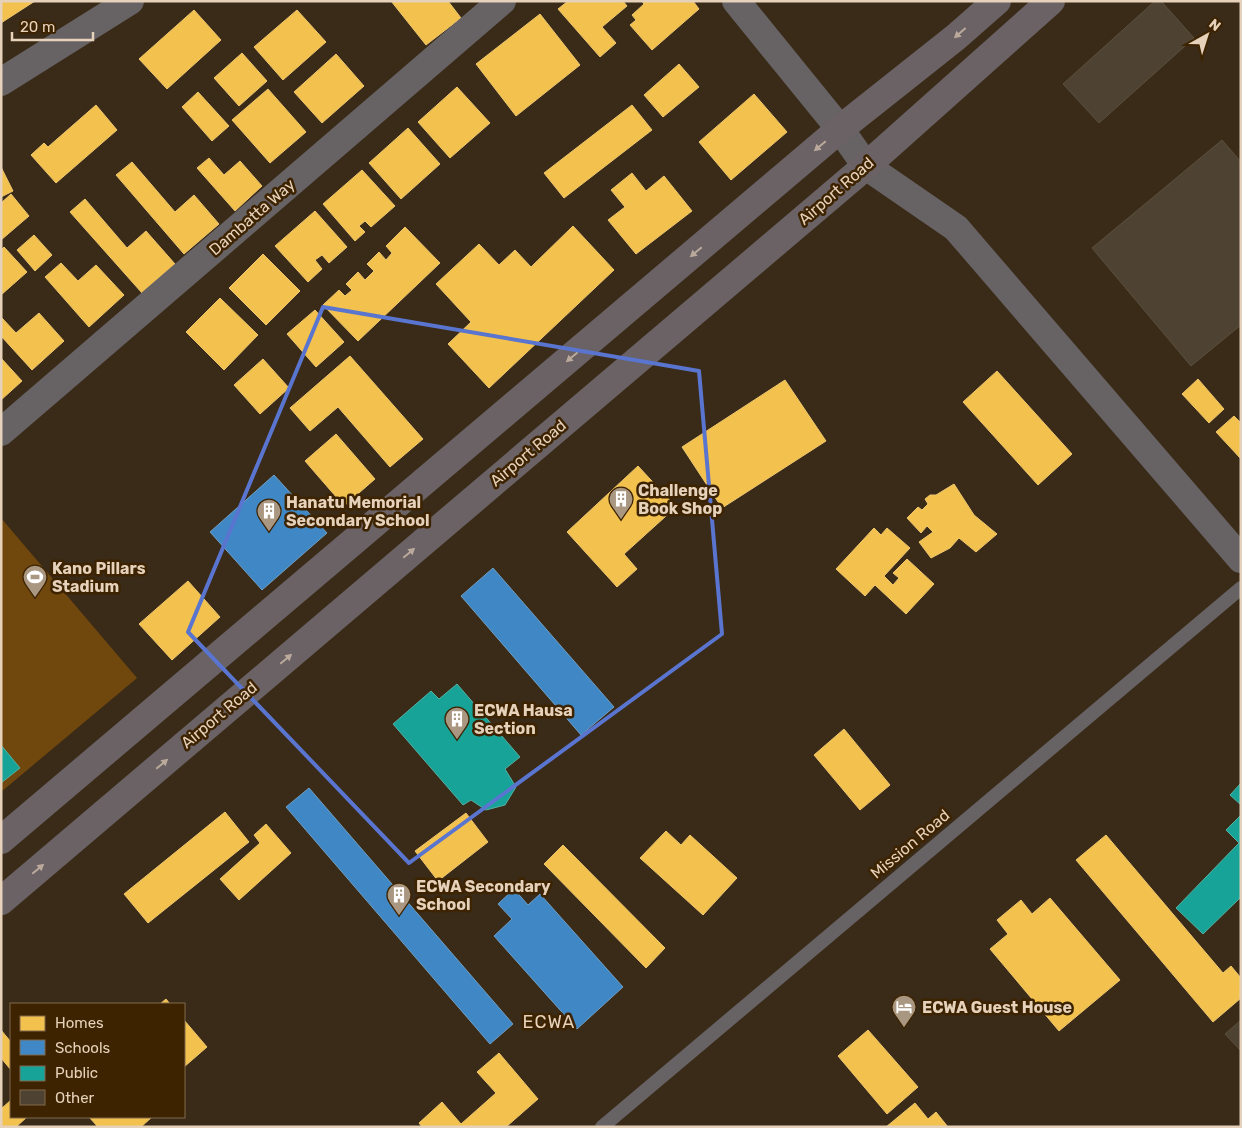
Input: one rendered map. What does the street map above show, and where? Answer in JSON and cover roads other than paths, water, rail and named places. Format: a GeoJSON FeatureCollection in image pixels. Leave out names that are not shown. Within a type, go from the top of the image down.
{"type":"FeatureCollection","features":[{"type":"Feature","properties":{"kind":"main road"},"geometry":{"type":"LineString","coordinates":[[1,840],[840,129],[956,37],[997,1]]}},
{"type":"Feature","properties":{"kind":"main road","name":"Airport Road"},"geometry":{"type":"LineString","coordinates":[[1,901],[866,166],[1051,1]]}},
{"type":"Feature","properties":{"kind":"street"},"geometry":{"type":"LineString","coordinates":[[1,82],[130,1]]}},
{"type":"Feature","properties":{"kind":"street","name":"Dambatta Way"},"geometry":{"type":"LineString","coordinates":[[1,432],[502,1]]}},
{"type":"Feature","properties":{"kind":"street"},"geometry":{"type":"LineString","coordinates":[[736,1],[840,129],[866,166],[956,228],[1241,559]]}},
{"type":"Feature","properties":{"kind":"lane","name":"Mission Road"},"geometry":{"type":"LineString","coordinates":[[602,1127],[1241,588]]}},
{"type":"Feature","properties":{"kind":"place","name":"Challenge Book Shop"},"geometry":{"type":"Point","coordinates":[621,520]}},
{"type":"Feature","properties":{"kind":"place","name":"Hanatu Memorial Secondary School"},"geometry":{"type":"Point","coordinates":[269,532]}},
{"type":"Feature","properties":{"kind":"place","name":"Kano Pillars Stadium"},"geometry":{"type":"Point","coordinates":[35,598]}},
{"type":"Feature","properties":{"kind":"place","name":"ECWA Hausa Section"},"geometry":{"type":"Point","coordinates":[457,740]}},
{"type":"Feature","properties":{"kind":"place","name":"ECWA Secondary School"},"geometry":{"type":"Point","coordinates":[399,916]}},
{"type":"Feature","properties":{"kind":"place","name":"ECWA Guest House"},"geometry":{"type":"Point","coordinates":[904,1028]}},
{"type":"Feature","properties":{"kind":"district","name":"ECWA"},"geometry":{"type":"Point","coordinates":[549,1022]}}]}
